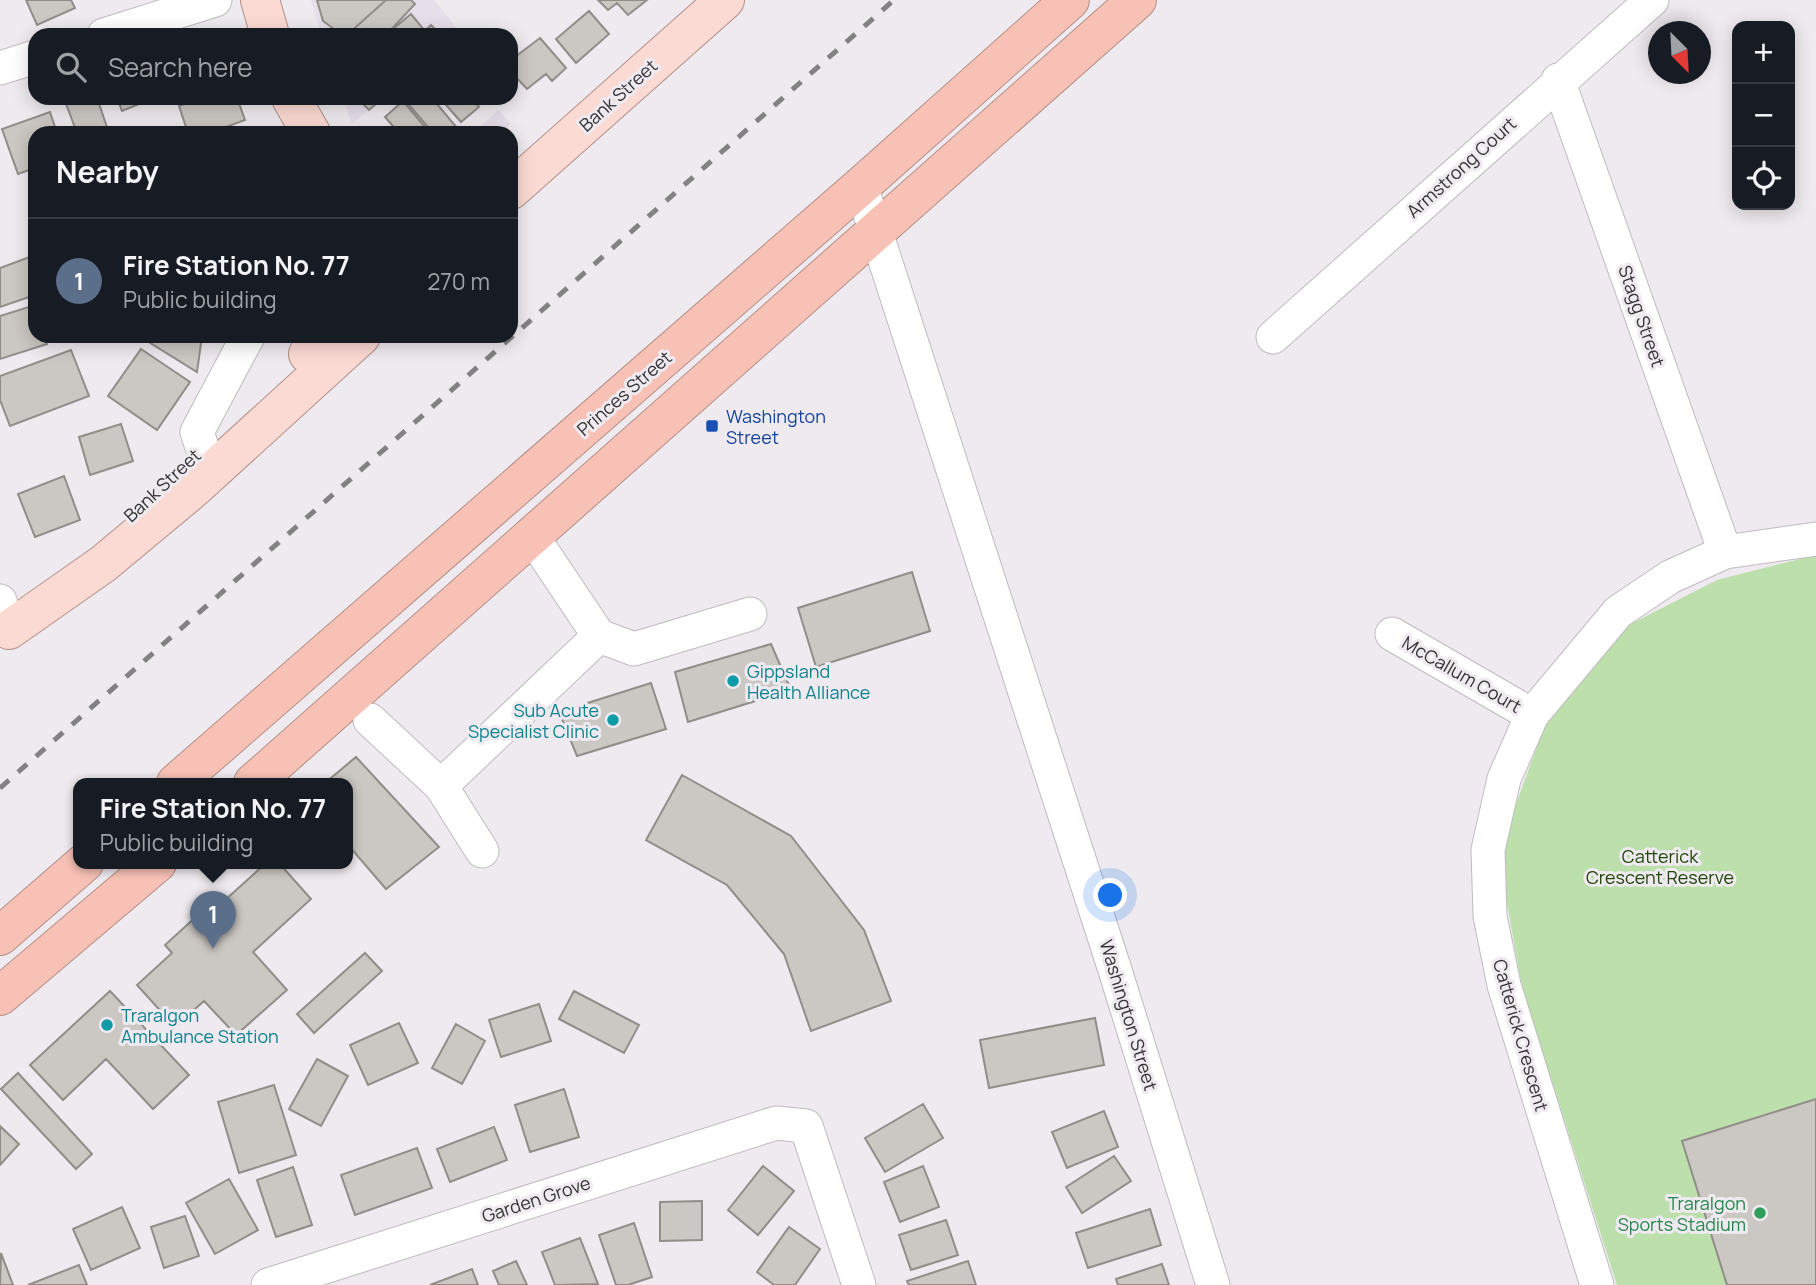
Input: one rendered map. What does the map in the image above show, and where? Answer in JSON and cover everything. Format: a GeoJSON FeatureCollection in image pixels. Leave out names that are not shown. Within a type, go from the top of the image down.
{"type":"FeatureCollection","features":[{"type":"Feature","properties":{"kind":"highway","name":"Princes Street"},"geometry":{"type":"LineString","coordinates":[[182,778],[862,186],[1070,0]]}},
{"type":"Feature","properties":{"kind":"highway"},"geometry":{"type":"LineString","coordinates":[[259,778],[1138,0]]}},
{"type":"Feature","properties":{"kind":"highway"},"geometry":{"type":"LineString","coordinates":[[0,936],[77,869]]}},
{"type":"Feature","properties":{"kind":"highway"},"geometry":{"type":"LineString","coordinates":[[0,996],[150,869]]}},
{"type":"Feature","properties":{"kind":"main road"},"geometry":{"type":"LineString","coordinates":[[260,0],[268,28]]}},
{"type":"Feature","properties":{"kind":"main road","name":"Bank Street"},"geometry":{"type":"LineString","coordinates":[[518,184],[725,0]]}},
{"type":"Feature","properties":{"kind":"main road"},"geometry":{"type":"LineString","coordinates":[[290,105],[291,126]]}},
{"type":"Feature","properties":{"kind":"main road"},"geometry":{"type":"LineString","coordinates":[[294,105],[307,126]]}},
{"type":"Feature","properties":{"kind":"main road","name":"Bank Street"},"geometry":{"type":"LineString","coordinates":[[3,623],[316,343]]}},
{"type":"Feature","properties":{"kind":"main road"},"geometry":{"type":"LineString","coordinates":[[3,623],[103,564],[193,489],[353,343]]}},
{"type":"Feature","properties":{"kind":"street"},"geometry":{"type":"LineString","coordinates":[[126,28],[215,0]]}},
{"type":"Feature","properties":{"kind":"street","name":"Armstrong Court"},"geometry":{"type":"LineString","coordinates":[[1273,337],[1558,80],[1652,0]]}},
{"type":"Feature","properties":{"kind":"street"},"geometry":{"type":"LineString","coordinates":[[0,68],[28,59]]}},
{"type":"Feature","properties":{"kind":"street","name":"Stagg Street"},"geometry":{"type":"LineString","coordinates":[[1558,80],[1726,552]]}},
{"type":"Feature","properties":{"kind":"street","name":"Washington Street"},"geometry":{"type":"LineString","coordinates":[[862,186],[1213,1285]]}},
{"type":"Feature","properties":{"kind":"street"},"geometry":{"type":"LineString","coordinates":[[202,447],[197,432],[244,343]]}},
{"type":"Feature","properties":{"kind":"street"},"geometry":{"type":"LineString","coordinates":[[532,536],[599,636],[634,649],[750,614]]}},
{"type":"Feature","properties":{"kind":"street","name":"Catterick Crescent"},"geometry":{"type":"LineString","coordinates":[[1597,1285],[1504,985],[1490,916],[1491,838],[1504,779],[1532,715],[1618,612],[1670,577],[1726,552],[1816,539]]}},
{"type":"Feature","properties":{"kind":"street","name":"McCallum Court"},"geometry":{"type":"LineString","coordinates":[[1392,634],[1532,715]]}},
{"type":"Feature","properties":{"kind":"street"},"geometry":{"type":"LineString","coordinates":[[441,786],[599,636]]}},
{"type":"Feature","properties":{"kind":"street"},"geometry":{"type":"LineString","coordinates":[[370,720],[441,786],[482,851]]}},
{"type":"Feature","properties":{"kind":"street","name":"Garden Grove"},"geometry":{"type":"LineString","coordinates":[[268,1285],[776,1123],[806,1126],[859,1285]]}},
{"type":"Feature","properties":{"kind":"shaded area"},"geometry":{"type":"Polygon","coordinates":[[[311,0],[434,0],[457,28],[320,28],[311,0]]]}},
{"type":"Feature","properties":{"kind":"shaded area"},"geometry":{"type":"Polygon","coordinates":[[[345,105],[375,105],[352,124],[345,105]]]}},
{"type":"Feature","properties":{"kind":"shaded area"},"geometry":{"type":"Polygon","coordinates":[[[498,110],[511,124],[509,126],[481,126],[498,110]]]}},
{"type":"Feature","properties":{"kind":"green space","name":"Catterick Crescent Reserve"},"geometry":{"type":"Polygon","coordinates":[[[1816,557],[1816,1285],[1617,1285],[1522,987],[1498,853],[1548,717],[1625,627],[1717,580],[1816,557]]]}},
{"type":"Feature","properties":{"kind":"building"},"geometry":{"type":"Polygon","coordinates":[[[26,0],[71,0],[75,8],[37,25],[26,0]]]}},
{"type":"Feature","properties":{"kind":"building"},"geometry":{"type":"Polygon","coordinates":[[[317,0],[386,0],[355,28],[332,28],[323,21],[317,0]]]}},
{"type":"Feature","properties":{"kind":"building"},"geometry":{"type":"Polygon","coordinates":[[[386,0],[411,0],[415,4],[393,28],[355,28],[386,0]]]}},
{"type":"Feature","properties":{"kind":"building"},"geometry":{"type":"Polygon","coordinates":[[[598,0],[647,0],[628,15],[617,3],[608,10],[598,0]]]}},
{"type":"Feature","properties":{"kind":"building"},"geometry":{"type":"Polygon","coordinates":[[[589,11],[609,34],[576,63],[556,39],[589,11]]]}},
{"type":"Feature","properties":{"kind":"building"},"geometry":{"type":"Polygon","coordinates":[[[411,14],[423,28],[394,28],[411,14]]]}},
{"type":"Feature","properties":{"kind":"building"},"geometry":{"type":"Polygon","coordinates":[[[540,38],[566,68],[552,81],[546,74],[527,89],[518,79],[518,55],[540,38]]]}},
{"type":"Feature","properties":{"kind":"building"},"geometry":{"type":"Polygon","coordinates":[[[66,105],[99,105],[107,126],[74,126],[66,105]]]}},
{"type":"Feature","properties":{"kind":"building"},"geometry":{"type":"Polygon","coordinates":[[[120,105],[137,105],[122,111],[120,105]]]}},
{"type":"Feature","properties":{"kind":"building"},"geometry":{"type":"Polygon","coordinates":[[[240,105],[245,120],[229,126],[186,126],[179,106],[240,105]]]}},
{"type":"Feature","properties":{"kind":"building"},"geometry":{"type":"Polygon","coordinates":[[[398,105],[406,105],[424,126],[393,126],[385,117],[398,105]]]}},
{"type":"Feature","properties":{"kind":"building"},"geometry":{"type":"Polygon","coordinates":[[[409,105],[438,105],[455,126],[427,126],[409,105]]]}},
{"type":"Feature","properties":{"kind":"building"},"geometry":{"type":"Polygon","coordinates":[[[446,105],[477,105],[479,107],[461,122],[446,105]]]}},
{"type":"Feature","properties":{"kind":"building"},"geometry":{"type":"Polygon","coordinates":[[[50,112],[55,126],[28,126],[28,170],[18,174],[2,129],[50,112]]]}},
{"type":"Feature","properties":{"kind":"building"},"geometry":{"type":"Polygon","coordinates":[[[28,258],[28,297],[0,307],[0,268],[28,258]]]}},
{"type":"Feature","properties":{"kind":"building"},"geometry":{"type":"Polygon","coordinates":[[[28,307],[28,343],[47,344],[0,359],[0,316],[28,307]]]}},
{"type":"Feature","properties":{"kind":"building"},"geometry":{"type":"Polygon","coordinates":[[[150,343],[201,343],[197,372],[150,343]]]}},
{"type":"Feature","properties":{"kind":"building"},"geometry":{"type":"Polygon","coordinates":[[[141,349],[190,382],[157,430],[108,396],[141,349]]]}},
{"type":"Feature","properties":{"kind":"building"},"geometry":{"type":"Polygon","coordinates":[[[71,350],[89,396],[10,426],[0,400],[0,376],[71,350]]]}},
{"type":"Feature","properties":{"kind":"building"},"geometry":{"type":"Polygon","coordinates":[[[121,424],[133,461],[90,475],[79,437],[121,424]]]}},
{"type":"Feature","properties":{"kind":"building"},"geometry":{"type":"Polygon","coordinates":[[[64,476],[80,520],[35,537],[18,494],[64,476]]]}},
{"type":"Feature","properties":{"kind":"building"},"geometry":{"type":"Polygon","coordinates":[[[912,572],[930,631],[816,667],[798,608],[912,572]]]}},
{"type":"Feature","properties":{"kind":"building","name":"Gippsland Health Alliance"},"geometry":{"type":"Polygon","coordinates":[[[771,644],[791,690],[688,722],[675,672],[771,644]]]}},
{"type":"Feature","properties":{"kind":"building","name":"Sub Acute Specialist Clinic"},"geometry":{"type":"Polygon","coordinates":[[[651,683],[666,729],[577,756],[559,712],[651,683]]]}},
{"type":"Feature","properties":{"kind":"building"},"geometry":{"type":"Polygon","coordinates":[[[356,757],[439,847],[386,889],[353,851],[353,778],[331,778],[356,757]]]}},
{"type":"Feature","properties":{"kind":"building"},"geometry":{"type":"Polygon","coordinates":[[[682,775],[791,836],[864,930],[891,1001],[811,1031],[784,954],[727,885],[646,840],[682,775]]]}},
{"type":"Feature","properties":{"kind":"building"},"geometry":{"type":"Polygon","coordinates":[[[259,869],[284,869],[311,899],[253,952],[287,990],[236,1035],[204,1001],[175,1027],[137,985],[172,953],[165,945],[209,905],[214,910],[259,869]]]}},
{"type":"Feature","properties":{"kind":"building"},"geometry":{"type":"Polygon","coordinates":[[[365,953],[382,971],[314,1033],[297,1014],[365,953]]]}},
{"type":"Feature","properties":{"kind":"building","name":"Traralgon Ambulance Station"},"geometry":{"type":"Polygon","coordinates":[[[110,991],[189,1075],[153,1109],[106,1059],[63,1100],[30,1065],[110,991]]]}},
{"type":"Feature","properties":{"kind":"building"},"geometry":{"type":"Polygon","coordinates":[[[574,991],[639,1025],[624,1053],[559,1019],[574,991]]]}},
{"type":"Feature","properties":{"kind":"building"},"geometry":{"type":"Polygon","coordinates":[[[539,1004],[551,1041],[501,1057],[489,1020],[539,1004]]]}},
{"type":"Feature","properties":{"kind":"building"},"geometry":{"type":"Polygon","coordinates":[[[1095,1018],[1104,1065],[989,1088],[980,1040],[1095,1018]]]}},
{"type":"Feature","properties":{"kind":"building"},"geometry":{"type":"Polygon","coordinates":[[[399,1023],[418,1063],[368,1085],[350,1045],[399,1023]]]}},
{"type":"Feature","properties":{"kind":"building"},"geometry":{"type":"Polygon","coordinates":[[[456,1024],[485,1041],[462,1084],[432,1068],[456,1024]]]}},
{"type":"Feature","properties":{"kind":"building"},"geometry":{"type":"Polygon","coordinates":[[[317,1059],[348,1076],[321,1126],[289,1109],[317,1059]]]}},
{"type":"Feature","properties":{"kind":"building"},"geometry":{"type":"Polygon","coordinates":[[[18,1073],[92,1154],[76,1169],[1,1089],[18,1073]]]}},
{"type":"Feature","properties":{"kind":"building"},"geometry":{"type":"Polygon","coordinates":[[[274,1085],[296,1155],[239,1173],[218,1102],[274,1085]]]}},
{"type":"Feature","properties":{"kind":"building"},"geometry":{"type":"Polygon","coordinates":[[[564,1089],[579,1137],[530,1152],[515,1105],[564,1089]]]}},
{"type":"Feature","properties":{"kind":"building","name":"Traralgon Sports Stadium"},"geometry":{"type":"Polygon","coordinates":[[[1816,1099],[1816,1285],[1727,1285],[1682,1141],[1816,1099]]]}},
{"type":"Feature","properties":{"kind":"building"},"geometry":{"type":"Polygon","coordinates":[[[923,1104],[943,1138],[885,1172],[865,1138],[923,1104]]]}},
{"type":"Feature","properties":{"kind":"building"},"geometry":{"type":"Polygon","coordinates":[[[1104,1111],[1118,1147],[1067,1168],[1052,1132],[1104,1111]]]}},
{"type":"Feature","properties":{"kind":"building"},"geometry":{"type":"Polygon","coordinates":[[[0,1126],[19,1144],[0,1165],[0,1126]]]}},
{"type":"Feature","properties":{"kind":"building"},"geometry":{"type":"Polygon","coordinates":[[[494,1127],[507,1160],[450,1182],[437,1149],[494,1127]]]}},
{"type":"Feature","properties":{"kind":"building"},"geometry":{"type":"Polygon","coordinates":[[[417,1148],[432,1188],[355,1215],[341,1175],[417,1148]]]}},
{"type":"Feature","properties":{"kind":"building"},"geometry":{"type":"Polygon","coordinates":[[[1114,1156],[1131,1181],[1082,1213],[1066,1187],[1114,1156]]]}},
{"type":"Feature","properties":{"kind":"building"},"geometry":{"type":"Polygon","coordinates":[[[763,1166],[794,1191],[758,1235],[728,1210],[763,1166]]]}},
{"type":"Feature","properties":{"kind":"building"},"geometry":{"type":"Polygon","coordinates":[[[923,1166],[939,1207],[900,1222],[884,1182],[923,1166]]]}},
{"type":"Feature","properties":{"kind":"building"},"geometry":{"type":"Polygon","coordinates":[[[293,1167],[312,1225],[276,1237],[257,1180],[293,1167]]]}},
{"type":"Feature","properties":{"kind":"building"},"geometry":{"type":"Polygon","coordinates":[[[229,1179],[258,1230],[215,1254],[186,1203],[229,1179]]]}},
{"type":"Feature","properties":{"kind":"building"},"geometry":{"type":"Polygon","coordinates":[[[702,1201],[702,1240],[660,1241],[660,1202],[702,1201]]]}},
{"type":"Feature","properties":{"kind":"building"},"geometry":{"type":"Polygon","coordinates":[[[122,1207],[140,1248],[91,1270],[73,1229],[122,1207]]]}},
{"type":"Feature","properties":{"kind":"building"},"geometry":{"type":"Polygon","coordinates":[[[1150,1209],[1161,1245],[1088,1268],[1076,1233],[1150,1209]]]}},
{"type":"Feature","properties":{"kind":"building"},"geometry":{"type":"Polygon","coordinates":[[[185,1216],[199,1256],[164,1268],[151,1227],[185,1216]]]}},
{"type":"Feature","properties":{"kind":"building"},"geometry":{"type":"Polygon","coordinates":[[[946,1220],[958,1255],[911,1270],[899,1235],[946,1220]]]}},
{"type":"Feature","properties":{"kind":"building"},"geometry":{"type":"Polygon","coordinates":[[[634,1223],[652,1277],[628,1285],[616,1285],[599,1235],[634,1223]]]}},
{"type":"Feature","properties":{"kind":"building"},"geometry":{"type":"Polygon","coordinates":[[[789,1227],[820,1249],[795,1285],[774,1285],[757,1272],[789,1227]]]}},
{"type":"Feature","properties":{"kind":"building"},"geometry":{"type":"Polygon","coordinates":[[[580,1238],[598,1284],[555,1285],[542,1252],[580,1238]]]}},
{"type":"Feature","properties":{"kind":"building"},"geometry":{"type":"Polygon","coordinates":[[[1,1253],[13,1285],[0,1285],[1,1253]]]}},
{"type":"Feature","properties":{"kind":"building"},"geometry":{"type":"Polygon","coordinates":[[[516,1261],[527,1285],[499,1285],[493,1271],[516,1261]]]}},
{"type":"Feature","properties":{"kind":"building"},"geometry":{"type":"Polygon","coordinates":[[[968,1261],[976,1285],[909,1285],[907,1281],[968,1261]]]}},
{"type":"Feature","properties":{"kind":"building"},"geometry":{"type":"Polygon","coordinates":[[[1162,1264],[1169,1285],[1118,1285],[1116,1279],[1162,1264]]]}},
{"type":"Feature","properties":{"kind":"building"},"geometry":{"type":"Polygon","coordinates":[[[79,1265],[87,1285],[28,1285],[79,1265]]]}},
{"type":"Feature","properties":{"kind":"building"},"geometry":{"type":"Polygon","coordinates":[[[472,1269],[478,1285],[430,1285],[472,1269]]]}},
{"type":"Feature","properties":{"kind":"railway"},"geometry":{"type":"LineString","coordinates":[[518,331],[894,0]]}},
{"type":"Feature","properties":{"kind":"railway"},"geometry":{"type":"LineString","coordinates":[[0,788],[505,343]]}},
{"type":"Feature","properties":{"kind":"place","name":"Washington Street"},"geometry":{"type":"Point","coordinates":[712,426]}},
{"type":"Feature","properties":{"kind":"place","name":"Gippsland Health Alliance"},"geometry":{"type":"Point","coordinates":[733,681]}},
{"type":"Feature","properties":{"kind":"place","name":"Sub Acute Specialist Clinic"},"geometry":{"type":"Point","coordinates":[613,720]}},
{"type":"Feature","properties":{"kind":"place","name":"Fire Station No. 77"},"geometry":{"type":"Point","coordinates":[213,949]}},
{"type":"Feature","properties":{"kind":"place","name":"Traralgon Ambulance Station"},"geometry":{"type":"Point","coordinates":[107,1025]}},
{"type":"Feature","properties":{"kind":"place","name":"Traralgon Sports Stadium"},"geometry":{"type":"Point","coordinates":[1760,1213]}}]}
